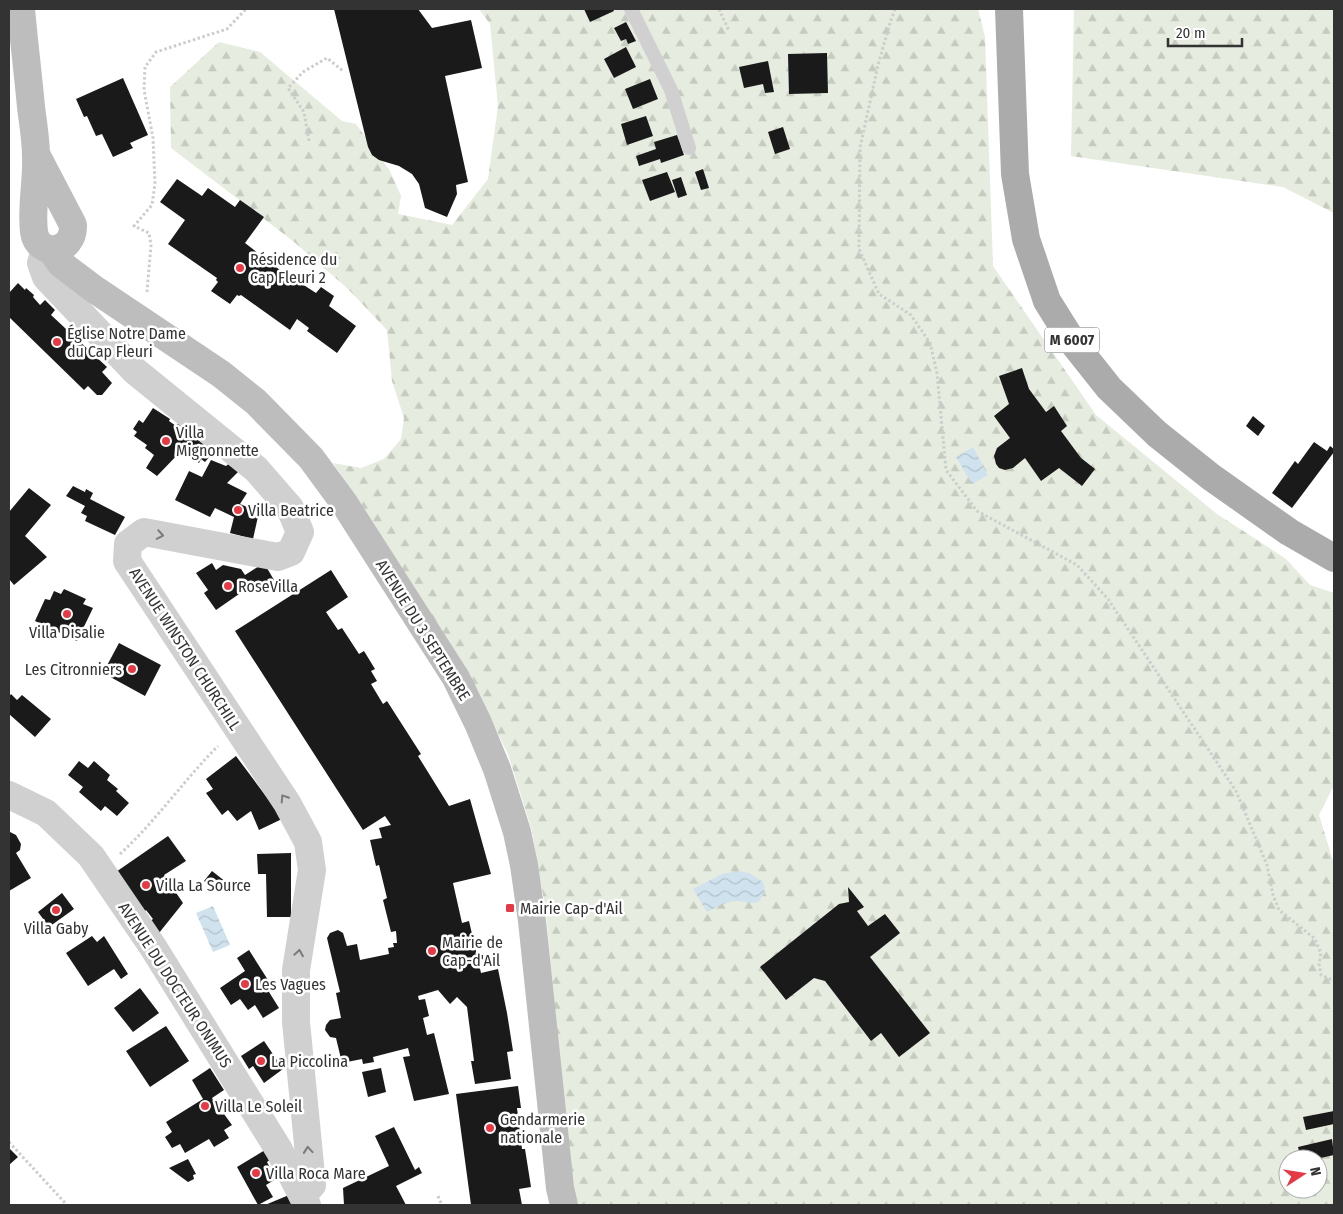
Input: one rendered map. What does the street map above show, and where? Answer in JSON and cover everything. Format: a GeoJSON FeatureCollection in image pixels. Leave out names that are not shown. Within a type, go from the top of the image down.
{"type":"FeatureCollection","features":[{"type":"Feature","properties":{"kind":"main road","name":"AVENUE DU 3 SEPTEMBRE"},"geometry":{"type":"LineString","coordinates":[[21,9],[36,156],[33,204],[94,289],[221,374],[256,402],[311,458],[344,504],[456,678],[478,723],[497,770],[517,832],[524,865],[532,921],[560,1188],[564,1205]]}},
{"type":"Feature","properties":{"kind":"main road","name":"M 6007"},"geometry":{"type":"LineString","coordinates":[[1009,9],[1015,174],[1026,239],[1047,301],[1074,344],[1109,388],[1156,434],[1211,478],[1281,527],[1334,558]]}},
{"type":"Feature","properties":{"kind":"street","name":"AVENUE WINSTON CHURCHILL"},"geometry":{"type":"LineString","coordinates":[[54,235],[41,263],[46,277],[135,371],[256,469],[290,508],[300,532],[291,552],[278,557],[144,532],[128,544],[127,561],[287,803],[308,842],[312,870],[296,970],[296,1022],[312,1185],[305,1200]]}},
{"type":"Feature","properties":{"kind":"street","name":"AVENUE DU DOCTEUR ONIMUS"},"geometry":{"type":"LineString","coordinates":[[9,795],[46,813],[91,856],[153,947],[279,1150],[305,1200]]}},
{"type":"Feature","properties":{"kind":"lane"},"geometry":{"type":"LineString","coordinates":[[631,9],[671,90],[689,148]]}},
{"type":"Feature","properties":{"kind":"path"},"geometry":{"type":"LineString","coordinates":[[147,292],[151,246],[149,233],[134,226],[152,205],[154,184],[153,138],[144,90],[145,67],[156,52],[227,29],[246,9]]}},
{"type":"Feature","properties":{"kind":"path"},"geometry":{"type":"LineString","coordinates":[[719,9],[729,31]]}},
{"type":"Feature","properties":{"kind":"path"},"geometry":{"type":"LineString","coordinates":[[895,9],[878,65],[860,148],[859,248],[879,294],[911,315],[930,344],[938,373],[946,470],[977,511],[1077,565],[1108,599],[1236,791],[1267,864],[1273,895],[1279,910],[1314,938],[1321,953],[1319,964],[1321,975],[1334,981]]}},
{"type":"Feature","properties":{"kind":"path"},"geometry":{"type":"LineString","coordinates":[[309,141],[304,112],[288,88],[303,72],[327,58],[343,71]]}},
{"type":"Feature","properties":{"kind":"path"},"geometry":{"type":"LineString","coordinates":[[101,871],[137,838],[197,767],[236,727]]}},
{"type":"Feature","properties":{"kind":"path"},"geometry":{"type":"LineString","coordinates":[[9,1142],[67,1205]]}},
{"type":"Feature","properties":{"kind":"path"},"geometry":{"type":"LineString","coordinates":[[438,1196],[442,1205]]}},
{"type":"Feature","properties":{"kind":"green space"},"geometry":{"type":"Polygon","coordinates":[[[479,9],[978,9],[985,37],[993,266],[1096,415],[1217,514],[1286,559],[1310,585],[1334,593],[1334,785],[1319,815],[1334,864],[1334,1205],[579,1205],[574,1191],[562,1097],[546,912],[532,831],[508,754],[462,662],[333,463],[361,468],[384,459],[401,439],[404,418],[392,381],[387,330],[347,288],[293,241],[171,148],[170,87],[219,42],[260,52],[342,121],[356,124],[390,171],[401,196],[398,214],[452,225],[488,179],[498,106],[490,24],[479,9]]]}},
{"type":"Feature","properties":{"kind":"green space"},"geometry":{"type":"Polygon","coordinates":[[[1074,9],[1334,9],[1334,213],[1283,187],[1071,156],[1074,9]]]}},
{"type":"Feature","properties":{"kind":"water"},"geometry":{"type":"Polygon","coordinates":[[[973,447],[988,475],[972,484],[956,457],[973,447]]]}},
{"type":"Feature","properties":{"kind":"water"},"geometry":{"type":"Polygon","coordinates":[[[737,871],[749,873],[763,882],[765,891],[759,902],[731,902],[707,912],[693,889],[722,874],[737,871]]]}},
{"type":"Feature","properties":{"kind":"water"},"geometry":{"type":"Polygon","coordinates":[[[213,906],[230,945],[213,952],[196,913],[213,906]]]}},
{"type":"Feature","properties":{"kind":"building"},"geometry":{"type":"Polygon","coordinates":[[[334,9],[418,9],[432,28],[471,20],[482,68],[445,76],[468,182],[456,185],[457,194],[447,217],[425,208],[419,184],[412,174],[399,166],[379,160],[372,155],[368,147],[334,9]]]}},
{"type":"Feature","properties":{"kind":"building"},"geometry":{"type":"Polygon","coordinates":[[[584,9],[613,9],[614,11],[590,22],[584,9]]]}},
{"type":"Feature","properties":{"kind":"building"},"geometry":{"type":"Polygon","coordinates":[[[626,22],[636,41],[628,44],[626,39],[621,41],[614,28],[626,22]]]}},
{"type":"Feature","properties":{"kind":"building"},"geometry":{"type":"Polygon","coordinates":[[[626,47],[636,67],[614,78],[604,59],[626,47]]]}},
{"type":"Feature","properties":{"kind":"building"},"geometry":{"type":"Polygon","coordinates":[[[827,53],[828,93],[789,94],[788,54],[827,53]]]}},
{"type":"Feature","properties":{"kind":"building"},"geometry":{"type":"Polygon","coordinates":[[[768,61],[774,92],[765,93],[763,84],[744,88],[739,67],[768,61]]]}},
{"type":"Feature","properties":{"kind":"building"},"geometry":{"type":"Polygon","coordinates":[[[123,78],[148,135],[130,143],[133,148],[113,157],[102,134],[96,136],[87,116],[84,117],[76,99],[123,78]]]}},
{"type":"Feature","properties":{"kind":"building"},"geometry":{"type":"Polygon","coordinates":[[[650,79],[658,99],[633,109],[625,89],[650,79]]]}},
{"type":"Feature","properties":{"kind":"building"},"geometry":{"type":"Polygon","coordinates":[[[646,116],[653,136],[627,145],[621,124],[646,116]]]}},
{"type":"Feature","properties":{"kind":"building"},"geometry":{"type":"Polygon","coordinates":[[[783,127],[790,149],[775,154],[768,132],[783,127]]]}},
{"type":"Feature","properties":{"kind":"building"},"geometry":{"type":"Polygon","coordinates":[[[677,135],[684,155],[661,163],[660,159],[639,166],[636,156],[656,149],[654,142],[677,135]]]}},
{"type":"Feature","properties":{"kind":"building"},"geometry":{"type":"Polygon","coordinates":[[[703,169],[709,188],[701,190],[695,172],[703,169]]]}},
{"type":"Feature","properties":{"kind":"building"},"geometry":{"type":"Polygon","coordinates":[[[667,172],[675,192],[650,201],[642,180],[667,172]]]}},
{"type":"Feature","properties":{"kind":"building"},"geometry":{"type":"Polygon","coordinates":[[[681,177],[687,195],[678,198],[672,180],[681,177]]]}},
{"type":"Feature","properties":{"kind":"building","name":"Résidence du Cap Fleuri 2"},"geometry":{"type":"Polygon","coordinates":[[[177,179],[202,196],[208,188],[235,207],[240,200],[264,217],[245,243],[298,284],[299,282],[316,293],[321,287],[334,296],[329,306],[356,326],[337,353],[307,331],[309,328],[297,319],[290,330],[241,295],[237,295],[230,304],[211,291],[218,282],[217,278],[168,244],[185,220],[160,202],[177,179]]]}},
{"type":"Feature","properties":{"kind":"building","name":"Église Notre Dame du Cap Fleuri"},"geometry":{"type":"Polygon","coordinates":[[[18,283],[34,295],[33,297],[40,305],[45,300],[55,310],[51,315],[107,367],[102,372],[112,383],[102,395],[97,395],[88,386],[84,390],[9,317],[9,293],[18,283]]]}},
{"type":"Feature","properties":{"kind":"building"},"geometry":{"type":"Polygon","coordinates":[[[1022,368],[1029,389],[1046,412],[1054,406],[1067,426],[1061,431],[1081,458],[1095,469],[1082,486],[1059,468],[1041,481],[1025,458],[1013,468],[1005,470],[999,468],[996,464],[994,456],[997,448],[1010,438],[994,416],[1009,404],[999,376],[1022,368]]]}},
{"type":"Feature","properties":{"kind":"building","name":"Villa Mignonnette"},"geometry":{"type":"Polygon","coordinates":[[[153,408],[170,419],[169,421],[176,426],[180,421],[216,449],[205,462],[201,459],[199,463],[188,455],[190,452],[185,447],[157,476],[146,468],[154,455],[145,448],[147,445],[134,436],[137,432],[133,429],[139,420],[143,423],[153,408]]]}},
{"type":"Feature","properties":{"kind":"building"},"geometry":{"type":"Polygon","coordinates":[[[1253,416],[1265,426],[1258,436],[1246,426],[1253,416]]]}},
{"type":"Feature","properties":{"kind":"building"},"geometry":{"type":"Polygon","coordinates":[[[1314,442],[1327,451],[1330,446],[1334,449],[1334,452],[1292,508],[1272,493],[1295,461],[1298,464],[1314,442]]]}},
{"type":"Feature","properties":{"kind":"building","name":"Villa Beatrice"},"geometry":{"type":"Polygon","coordinates":[[[211,460],[226,466],[231,462],[240,470],[227,483],[247,493],[240,504],[259,512],[253,539],[230,533],[234,517],[215,508],[210,517],[175,500],[189,471],[202,477],[211,460]]]}},
{"type":"Feature","properties":{"kind":"building"},"geometry":{"type":"Polygon","coordinates":[[[73,486],[85,492],[86,489],[93,493],[90,499],[125,517],[115,535],[85,521],[87,516],[81,513],[85,506],[66,496],[73,486]]]}},
{"type":"Feature","properties":{"kind":"building"},"geometry":{"type":"Polygon","coordinates":[[[29,488],[51,505],[25,536],[47,557],[14,585],[9,579],[9,512],[29,488]]]}},
{"type":"Feature","properties":{"kind":"building","name":"RoseVilla"},"geometry":{"type":"Polygon","coordinates":[[[212,563],[216,570],[223,565],[241,569],[245,575],[264,563],[274,580],[256,592],[252,585],[216,610],[204,593],[208,590],[196,573],[212,563]]]}},
{"type":"Feature","properties":{"kind":"building"},"geometry":{"type":"Polygon","coordinates":[[[331,570],[348,597],[326,612],[338,630],[342,628],[359,654],[364,651],[375,669],[371,671],[377,681],[371,684],[383,704],[387,701],[421,754],[418,756],[449,806],[470,799],[491,874],[453,883],[462,923],[469,921],[481,973],[498,969],[513,1051],[507,1052],[511,1079],[475,1084],[471,1061],[474,1061],[467,1007],[457,997],[450,1004],[438,990],[418,996],[419,1000],[425,999],[429,1016],[423,1018],[427,1035],[434,1033],[449,1094],[414,1101],[403,1057],[410,1056],[408,1048],[373,1057],[374,1062],[363,1064],[362,1059],[342,1063],[336,1038],[330,1037],[325,1030],[330,1020],[341,1018],[336,993],[340,992],[327,938],[330,933],[338,930],[343,933],[347,946],[357,944],[360,960],[389,954],[388,948],[394,947],[393,943],[397,943],[396,931],[391,932],[383,900],[387,898],[379,865],[376,866],[370,840],[382,838],[379,828],[391,825],[385,816],[363,830],[235,631],[331,570]]]}},
{"type":"Feature","properties":{"kind":"building","name":"Villa Disalie"},"geometry":{"type":"Polygon","coordinates":[[[64,589],[86,599],[83,604],[93,608],[77,641],[35,621],[45,599],[50,600],[54,591],[61,594],[64,589]]]}},
{"type":"Feature","properties":{"kind":"building","name":"Les Citronniers"},"geometry":{"type":"Polygon","coordinates":[[[119,643],[161,665],[145,696],[103,673],[119,643]]]}},
{"type":"Feature","properties":{"kind":"building"},"geometry":{"type":"Polygon","coordinates":[[[11,694],[17,700],[22,695],[51,719],[35,737],[9,714],[9,697],[11,694]]]}},
{"type":"Feature","properties":{"kind":"building"},"geometry":{"type":"Polygon","coordinates":[[[236,756],[282,819],[259,830],[251,811],[237,821],[228,810],[222,815],[206,793],[213,789],[206,779],[236,756]]]}},
{"type":"Feature","properties":{"kind":"building"},"geometry":{"type":"Polygon","coordinates":[[[79,761],[88,768],[94,761],[110,775],[107,780],[118,789],[116,791],[129,803],[117,816],[105,806],[101,811],[79,792],[83,787],[68,775],[79,761]]]}},
{"type":"Feature","properties":{"kind":"building"},"geometry":{"type":"Polygon","coordinates":[[[10,832],[16,835],[21,844],[20,850],[16,853],[31,878],[9,891],[10,832]]]}},
{"type":"Feature","properties":{"kind":"building","name":"Villa La Source"},"geometry":{"type":"Polygon","coordinates":[[[168,836],[186,861],[164,875],[183,903],[155,938],[146,924],[153,919],[113,874],[168,836]]]}},
{"type":"Feature","properties":{"kind":"building"},"geometry":{"type":"Polygon","coordinates":[[[291,853],[291,917],[267,917],[266,874],[258,874],[257,854],[291,853]]]}},
{"type":"Feature","properties":{"kind":"building"},"geometry":{"type":"Polygon","coordinates":[[[212,871],[226,882],[219,891],[204,881],[212,871]]]}},
{"type":"Feature","properties":{"kind":"building"},"geometry":{"type":"Polygon","coordinates":[[[848,887],[864,907],[857,911],[868,926],[885,914],[900,933],[870,957],[930,1033],[899,1057],[881,1033],[871,1041],[825,981],[814,978],[786,1000],[760,967],[839,904],[849,902],[848,887]]]}},
{"type":"Feature","properties":{"kind":"building","name":"Villa Gaby"},"geometry":{"type":"Polygon","coordinates":[[[62,893],[74,909],[49,927],[38,912],[62,893]]]}},
{"type":"Feature","properties":{"kind":"building"},"geometry":{"type":"Polygon","coordinates":[[[92,936],[97,942],[104,936],[128,974],[121,979],[114,969],[88,986],[66,953],[92,936]]]}},
{"type":"Feature","properties":{"kind":"building","name":"Les Vagues"},"geometry":{"type":"Polygon","coordinates":[[[249,950],[268,980],[264,984],[279,1008],[263,1018],[255,1005],[248,1010],[240,999],[231,1005],[220,988],[245,971],[237,958],[249,950]]]}},
{"type":"Feature","properties":{"kind":"building"},"geometry":{"type":"Polygon","coordinates":[[[140,988],[159,1013],[133,1032],[114,1008],[140,988]]]}},
{"type":"Feature","properties":{"kind":"building"},"geometry":{"type":"Polygon","coordinates":[[[166,1026],[189,1061],[150,1087],[126,1051],[166,1026]]]}},
{"type":"Feature","properties":{"kind":"building","name":"La Piccolina"},"geometry":{"type":"Polygon","coordinates":[[[264,1041],[283,1069],[264,1083],[253,1066],[249,1069],[241,1056],[264,1041]]]}},
{"type":"Feature","properties":{"kind":"building","name":"Villa Le Soleil"},"geometry":{"type":"Polygon","coordinates":[[[210,1068],[224,1090],[212,1098],[222,1115],[224,1114],[232,1125],[224,1130],[229,1138],[214,1147],[209,1139],[185,1153],[180,1144],[172,1148],[165,1137],[172,1132],[166,1122],[203,1099],[192,1080],[210,1068]]]}},
{"type":"Feature","properties":{"kind":"building"},"geometry":{"type":"Polygon","coordinates":[[[381,1068],[386,1092],[368,1097],[362,1072],[381,1068]]]}},
{"type":"Feature","properties":{"kind":"building","name":"Gendarmerie nationale"},"geometry":{"type":"Polygon","coordinates":[[[518,1086],[521,1108],[517,1108],[522,1149],[525,1149],[531,1187],[519,1189],[522,1205],[471,1205],[456,1094],[518,1086]]]}},
{"type":"Feature","properties":{"kind":"building"},"geometry":{"type":"Polygon","coordinates":[[[1334,1111],[1334,1124],[1306,1130],[1303,1117],[1334,1111]]]}},
{"type":"Feature","properties":{"kind":"building"},"geometry":{"type":"Polygon","coordinates":[[[394,1127],[415,1170],[419,1167],[422,1173],[396,1186],[406,1205],[344,1205],[343,1188],[389,1166],[375,1136],[394,1127]]]}},
{"type":"Feature","properties":{"kind":"building"},"geometry":{"type":"Polygon","coordinates":[[[1332,1139],[1334,1155],[1328,1156],[1328,1149],[1298,1149],[1298,1147],[1332,1139]]]}},
{"type":"Feature","properties":{"kind":"building"},"geometry":{"type":"Polygon","coordinates":[[[9,1148],[18,1157],[9,1165],[9,1148]]]}},
{"type":"Feature","properties":{"kind":"building","name":"Villa Roca Mare"},"geometry":{"type":"Polygon","coordinates":[[[265,1150],[270,1160],[267,1162],[276,1179],[266,1185],[273,1197],[258,1205],[237,1167],[265,1150]]]}},
{"type":"Feature","properties":{"kind":"building"},"geometry":{"type":"Polygon","coordinates":[[[188,1159],[196,1174],[193,1175],[194,1179],[188,1182],[169,1168],[188,1159]]]}},
{"type":"Feature","properties":{"kind":"building"},"geometry":{"type":"Polygon","coordinates":[[[289,1195],[293,1205],[265,1205],[289,1195]]]}},
{"type":"Feature","properties":{"kind":"place","name":"Résidence du Cap Fleuri 2"},"geometry":{"type":"Point","coordinates":[240,268]}},
{"type":"Feature","properties":{"kind":"place","name":"Église Notre Dame du Cap Fleuri"},"geometry":{"type":"Point","coordinates":[57,342]}},
{"type":"Feature","properties":{"kind":"place","name":"Villa Mignonnette"},"geometry":{"type":"Point","coordinates":[166,441]}},
{"type":"Feature","properties":{"kind":"place","name":"Villa Beatrice"},"geometry":{"type":"Point","coordinates":[238,510]}},
{"type":"Feature","properties":{"kind":"place","name":"RoseVilla"},"geometry":{"type":"Point","coordinates":[228,586]}},
{"type":"Feature","properties":{"kind":"place","name":"Villa Disalie"},"geometry":{"type":"Point","coordinates":[67,614]}},
{"type":"Feature","properties":{"kind":"place","name":"Les Citronniers"},"geometry":{"type":"Point","coordinates":[132,669]}},
{"type":"Feature","properties":{"kind":"place","name":"Villa La Source"},"geometry":{"type":"Point","coordinates":[146,885]}},
{"type":"Feature","properties":{"kind":"place","name":"Mairie Cap-d'Ail"},"geometry":{"type":"Point","coordinates":[510,908]}},
{"type":"Feature","properties":{"kind":"place","name":"Villa Gaby"},"geometry":{"type":"Point","coordinates":[56,910]}},
{"type":"Feature","properties":{"kind":"place","name":"Mairie de Cap-d'Ail"},"geometry":{"type":"Point","coordinates":[432,951]}},
{"type":"Feature","properties":{"kind":"place","name":"Les Vagues"},"geometry":{"type":"Point","coordinates":[245,984]}},
{"type":"Feature","properties":{"kind":"place","name":"La Piccolina"},"geometry":{"type":"Point","coordinates":[261,1061]}},
{"type":"Feature","properties":{"kind":"place","name":"Villa Le Soleil"},"geometry":{"type":"Point","coordinates":[205,1106]}},
{"type":"Feature","properties":{"kind":"place","name":"Gendarmerie nationale"},"geometry":{"type":"Point","coordinates":[490,1128]}},
{"type":"Feature","properties":{"kind":"place","name":"Villa Roca Mare"},"geometry":{"type":"Point","coordinates":[256,1173]}}]}
